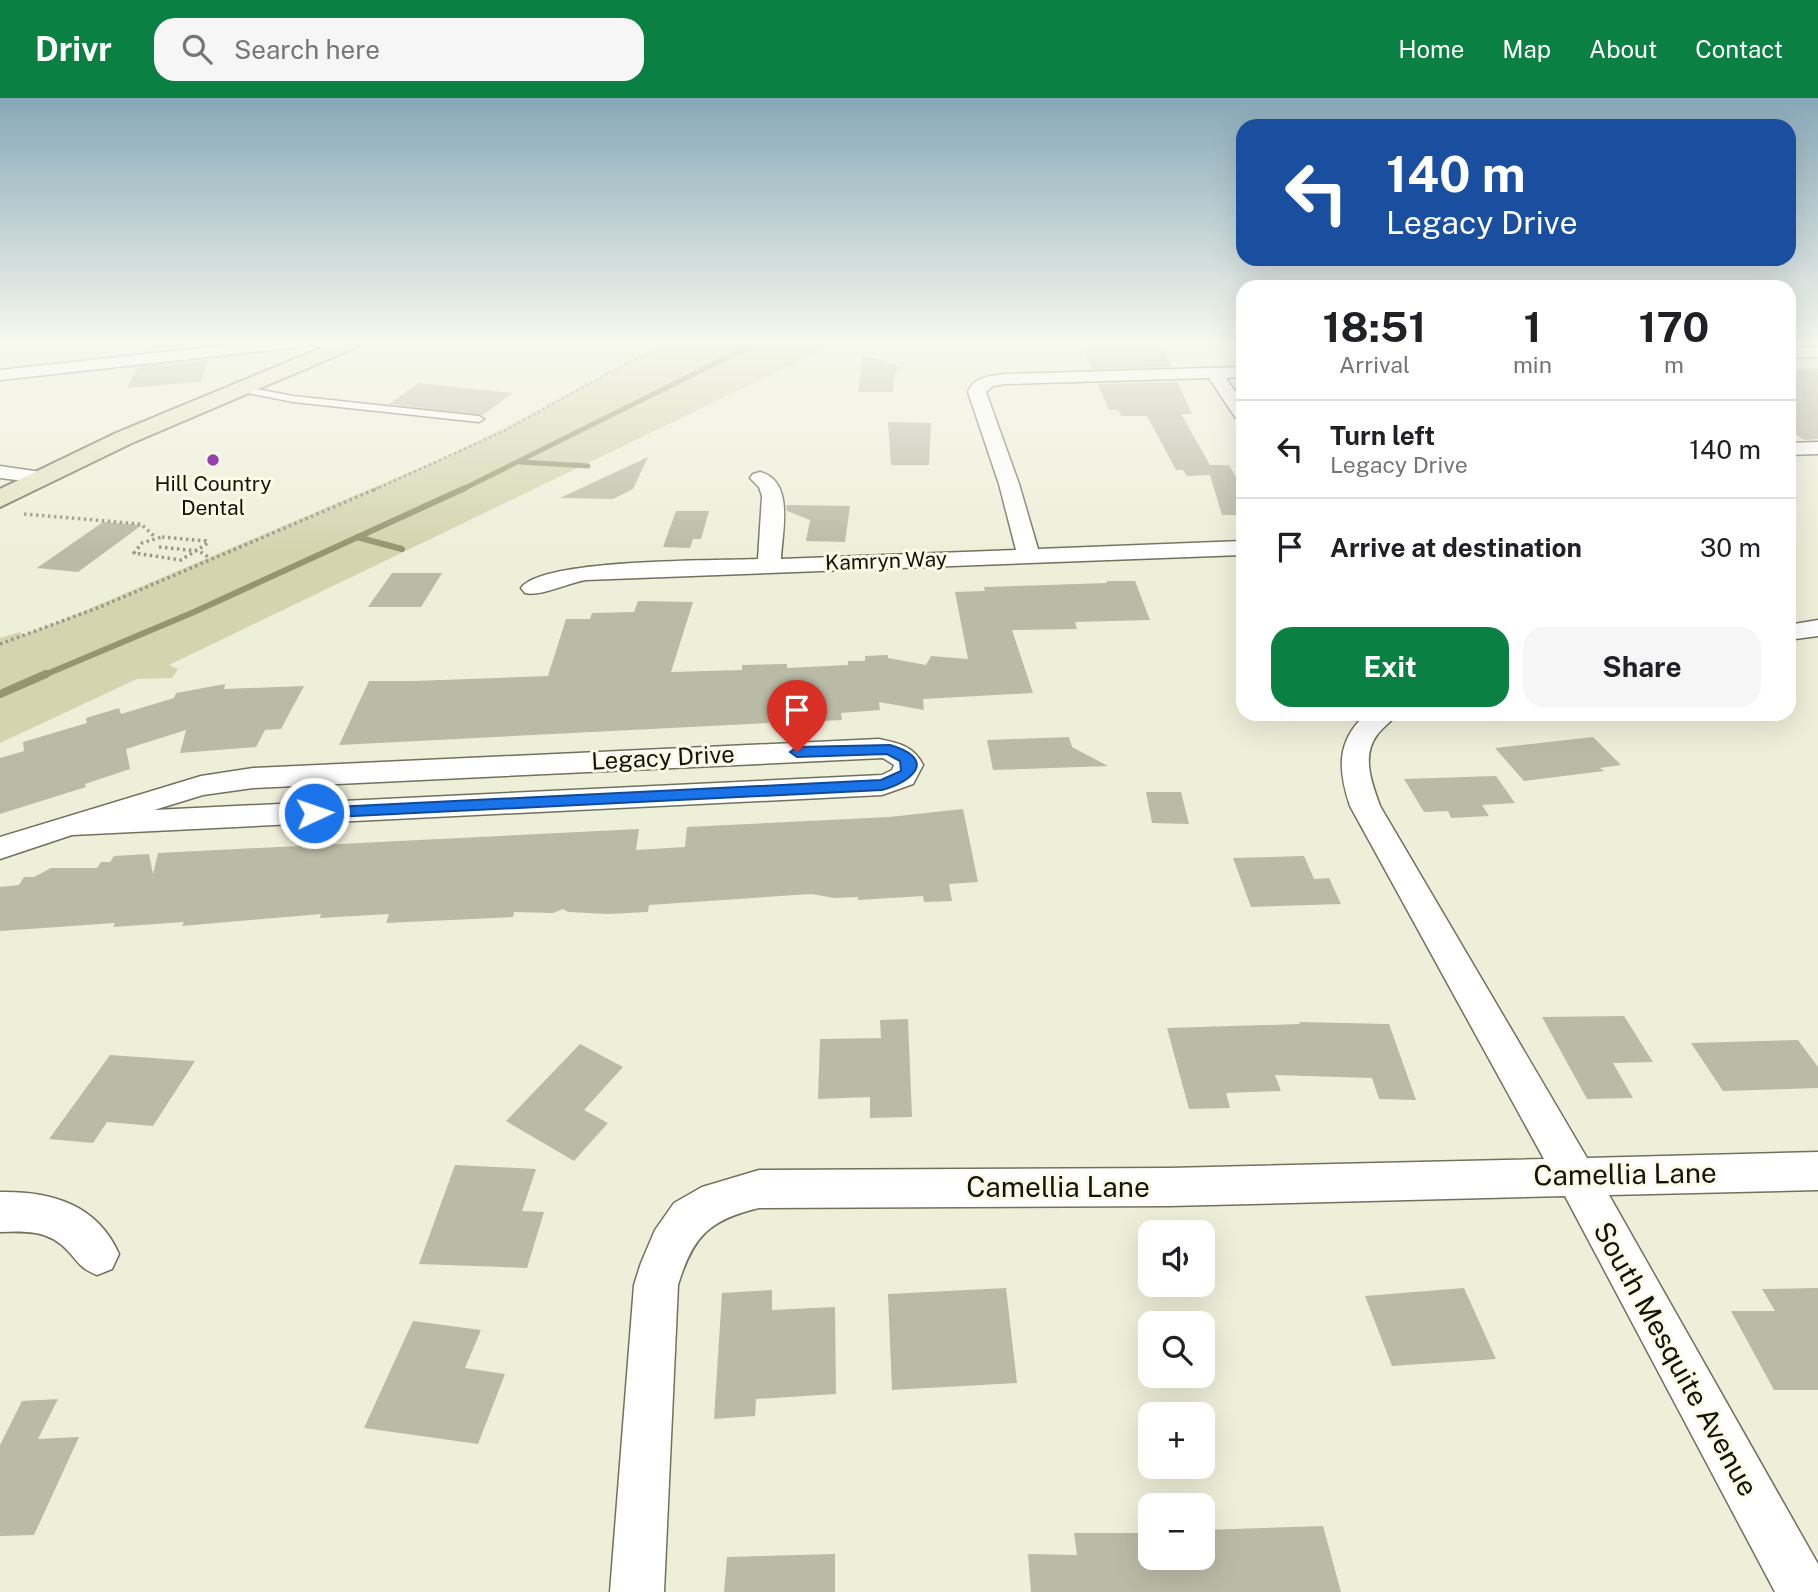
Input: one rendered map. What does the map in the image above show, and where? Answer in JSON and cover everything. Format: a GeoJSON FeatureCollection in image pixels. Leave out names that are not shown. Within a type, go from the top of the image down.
{"type":"FeatureCollection","features":[{"type":"Feature","properties":{"kind":"street"},"geometry":{"type":"LineString","coordinates":[[6,506],[41,477],[186,412]]}},
{"type":"Feature","properties":{"kind":"street"},"geometry":{"type":"LineString","coordinates":[[984,412],[1009,484],[1029,556]]}},
{"type":"Feature","properties":{"kind":"street"},"geometry":{"type":"LineString","coordinates":[[1796,449],[1818,448]]}},
{"type":"Feature","properties":{"kind":"street"},"geometry":{"type":"LineString","coordinates":[[0,472],[41,477]]}},
{"type":"Feature","properties":{"kind":"street"},"geometry":{"type":"LineString","coordinates":[[760,478],[773,491],[769,566]]}},
{"type":"Feature","properties":{"kind":"street","name":"Kamryn Way"},"geometry":{"type":"LineString","coordinates":[[533,589],[558,578],[586,573],[1236,548]]}},
{"type":"Feature","properties":{"kind":"street"},"geometry":{"type":"LineString","coordinates":[[1796,632],[1818,628]]}},
{"type":"Feature","properties":{"kind":"street","name":"South Mesquite Avenue"},"geometry":{"type":"LineString","coordinates":[[1376,721],[1361,735],[1353,756],[1354,774],[1374,825],[1575,1175],[1804,1592]]}},
{"type":"Feature","properties":{"kind":"street","name":"Legacy Drive"},"geometry":{"type":"LineString","coordinates":[[0,848],[70,825],[201,786],[253,778],[879,748],[899,752],[909,765],[908,772],[902,778],[882,785],[70,825]]}},
{"type":"Feature","properties":{"kind":"street","name":"Camellia Lane"},"geometry":{"type":"LineString","coordinates":[[636,1592],[656,1285],[672,1241],[687,1219],[706,1204],[730,1195],[759,1189],[1169,1187],[1818,1171]]}},
{"type":"Feature","properties":{"kind":"street"},"geometry":{"type":"LineString","coordinates":[[0,1212],[50,1214],[69,1221],[84,1233],[97,1254]]}},
{"type":"Feature","properties":{"kind":"lane"},"geometry":{"type":"LineString","coordinates":[[411,412],[479,419]]}},
{"type":"Feature","properties":{"kind":"path"},"geometry":{"type":"LineString","coordinates":[[0,644],[60,624],[384,486],[485,440],[536,412]]}},
{"type":"Feature","properties":{"kind":"path"},"geometry":{"type":"LineString","coordinates":[[6,506],[141,524],[157,538]]}},
{"type":"Feature","properties":{"kind":"path"},"geometry":{"type":"LineString","coordinates":[[157,538],[207,541],[207,545],[198,551],[178,561],[134,553],[139,545],[157,538]]}},
{"type":"Feature","properties":{"kind":"path"},"geometry":{"type":"LineString","coordinates":[[159,547],[198,551],[210,558]]}},
{"type":"Feature","properties":{"kind":"green space"},"geometry":{"type":"Polygon","coordinates":[[[535,412],[694,412],[169,665],[178,669],[172,678],[137,679],[0,743],[0,638],[20,632],[23,635],[58,622],[438,460],[535,412]]]}},
{"type":"Feature","properties":{"kind":"building"},"geometry":{"type":"Polygon","coordinates":[[[455,412],[487,412],[483,415],[455,412]]]}},
{"type":"Feature","properties":{"kind":"building"},"geometry":{"type":"Polygon","coordinates":[[[1119,412],[1191,412],[1192,414],[1181,414],[1210,465],[1229,465],[1236,477],[1236,515],[1222,515],[1210,475],[1187,476],[1183,470],[1176,470],[1147,416],[1121,416],[1119,412]]]}},
{"type":"Feature","properties":{"kind":"building"},"geometry":{"type":"Polygon","coordinates":[[[1796,412],[1818,412],[1818,439],[1804,440],[1796,434],[1796,412]]]}},
{"type":"Feature","properties":{"kind":"building"},"geometry":{"type":"Polygon","coordinates":[[[888,422],[931,423],[929,465],[891,465],[888,422]]]}},
{"type":"Feature","properties":{"kind":"building"},"geometry":{"type":"Polygon","coordinates":[[[648,457],[633,489],[613,499],[560,498],[648,457]]]}},
{"type":"Feature","properties":{"kind":"building"},"geometry":{"type":"Polygon","coordinates":[[[786,505],[850,506],[845,542],[806,541],[810,520],[787,511],[786,505]]]}},
{"type":"Feature","properties":{"kind":"building"},"geometry":{"type":"Polygon","coordinates":[[[676,511],[709,511],[701,539],[693,539],[690,548],[663,547],[676,511]]]}},
{"type":"Feature","properties":{"kind":"building"},"geometry":{"type":"Polygon","coordinates":[[[103,522],[142,525],[78,572],[37,568],[103,522]]]}},
{"type":"Feature","properties":{"kind":"building"},"geometry":{"type":"Polygon","coordinates":[[[392,573],[442,573],[421,607],[368,607],[392,573]]]}},
{"type":"Feature","properties":{"kind":"building"},"geometry":{"type":"Polygon","coordinates":[[[1135,581],[1150,620],[1075,622],[1077,629],[1012,630],[1033,693],[923,699],[924,710],[879,702],[880,710],[841,713],[842,720],[800,722],[769,704],[769,723],[339,745],[369,681],[548,676],[566,619],[590,619],[592,613],[634,612],[638,601],[693,602],[671,672],[742,670],[742,665],[787,664],[787,668],[848,665],[848,661],[865,661],[865,656],[888,655],[888,658],[926,665],[931,656],[968,659],[955,592],[985,591],[984,587],[1135,581]]]}},
{"type":"Feature","properties":{"kind":"building"},"geometry":{"type":"Polygon","coordinates":[[[225,684],[224,689],[304,686],[281,729],[265,730],[256,747],[180,753],[186,730],[126,749],[130,769],[85,784],[86,787],[0,814],[0,758],[24,751],[23,742],[87,723],[86,718],[119,708],[121,714],[174,698],[176,693],[225,684]]]}},
{"type":"Feature","properties":{"kind":"building"},"geometry":{"type":"Polygon","coordinates":[[[1069,737],[1072,747],[1108,766],[993,770],[987,740],[1069,737]]]}},
{"type":"Feature","properties":{"kind":"building"},"geometry":{"type":"Polygon","coordinates":[[[1593,737],[1621,765],[1600,768],[1604,771],[1524,781],[1495,748],[1593,737]]]}},
{"type":"Feature","properties":{"kind":"building"},"geometry":{"type":"Polygon","coordinates":[[[1496,776],[1515,803],[1482,805],[1489,816],[1451,818],[1448,811],[1424,812],[1404,779],[1496,776]]]}},
{"type":"Feature","properties":{"kind":"building"},"geometry":{"type":"Polygon","coordinates":[[[1146,792],[1181,792],[1189,824],[1152,823],[1146,792]]]}},
{"type":"Feature","properties":{"kind":"building"},"geometry":{"type":"Polygon","coordinates":[[[963,809],[978,882],[949,884],[952,901],[924,902],[923,896],[858,900],[858,897],[835,898],[811,894],[649,905],[648,912],[608,914],[568,912],[563,909],[553,913],[514,912],[513,917],[386,923],[389,914],[320,918],[321,914],[182,926],[184,922],[113,927],[115,923],[0,931],[0,887],[19,885],[24,877],[34,877],[51,868],[97,868],[101,862],[110,862],[114,856],[149,854],[153,874],[158,853],[639,829],[636,850],[685,847],[687,827],[889,817],[963,809]]]}},
{"type":"Feature","properties":{"kind":"building"},"geometry":{"type":"Polygon","coordinates":[[[1304,856],[1314,879],[1329,878],[1341,904],[1251,907],[1233,858],[1304,856]]]}},
{"type":"Feature","properties":{"kind":"building"},"geometry":{"type":"Polygon","coordinates":[[[1624,1016],[1653,1062],[1613,1063],[1633,1098],[1587,1099],[1542,1017],[1624,1016]]]}},
{"type":"Feature","properties":{"kind":"building"},"geometry":{"type":"Polygon","coordinates":[[[908,1019],[912,1117],[870,1118],[870,1097],[818,1099],[820,1039],[881,1038],[880,1020],[908,1019]]]}},
{"type":"Feature","properties":{"kind":"building"},"geometry":{"type":"Polygon","coordinates":[[[1299,1022],[1389,1024],[1416,1100],[1379,1099],[1372,1078],[1275,1075],[1281,1091],[1226,1093],[1230,1108],[1189,1109],[1167,1028],[1300,1024],[1299,1022]]]}},
{"type":"Feature","properties":{"kind":"building"},"geometry":{"type":"Polygon","coordinates":[[[1798,1040],[1818,1067],[1818,1088],[1723,1091],[1691,1043],[1798,1040]]]}},
{"type":"Feature","properties":{"kind":"building"},"geometry":{"type":"Polygon","coordinates":[[[580,1044],[623,1067],[584,1110],[608,1123],[574,1161],[506,1121],[580,1044]]]}},
{"type":"Feature","properties":{"kind":"building"},"geometry":{"type":"Polygon","coordinates":[[[110,1055],[195,1061],[153,1126],[107,1122],[93,1143],[49,1139],[110,1055]]]}},
{"type":"Feature","properties":{"kind":"building"},"geometry":{"type":"Polygon","coordinates":[[[455,1165],[536,1169],[522,1211],[544,1212],[527,1268],[419,1264],[455,1165]]]}},
{"type":"Feature","properties":{"kind":"building"},"geometry":{"type":"Polygon","coordinates":[[[1006,1288],[1017,1383],[892,1390],[888,1294],[1006,1288]]]}},
{"type":"Feature","properties":{"kind":"building"},"geometry":{"type":"Polygon","coordinates":[[[1464,1288],[1496,1359],[1392,1366],[1365,1296],[1464,1288]]]}},
{"type":"Feature","properties":{"kind":"building"},"geometry":{"type":"Polygon","coordinates":[[[1818,1288],[1818,1390],[1774,1390],[1731,1311],[1775,1311],[1762,1289],[1818,1288]]]}},
{"type":"Feature","properties":{"kind":"building"},"geometry":{"type":"Polygon","coordinates":[[[772,1290],[772,1310],[835,1307],[836,1394],[756,1399],[755,1416],[714,1419],[722,1293],[772,1290]]]}},
{"type":"Feature","properties":{"kind":"building"},"geometry":{"type":"Polygon","coordinates":[[[413,1321],[481,1330],[465,1368],[505,1374],[478,1444],[364,1428],[413,1321]]]}},
{"type":"Feature","properties":{"kind":"building"},"geometry":{"type":"Polygon","coordinates":[[[58,1399],[38,1439],[79,1437],[34,1535],[0,1536],[0,1445],[22,1401],[58,1399]]]}},
{"type":"Feature","properties":{"kind":"building"},"geometry":{"type":"Polygon","coordinates":[[[1323,1526],[1341,1592],[1031,1592],[1028,1554],[1077,1555],[1074,1533],[1138,1533],[1138,1570],[1215,1570],[1215,1530],[1323,1526]]]}},
{"type":"Feature","properties":{"kind":"building"},"geometry":{"type":"Polygon","coordinates":[[[835,1554],[835,1592],[724,1592],[727,1557],[835,1554]]]}},
{"type":"Feature","properties":{"kind":"waterway"},"geometry":{"type":"LineString","coordinates":[[461,490],[618,412]]}},
{"type":"Feature","properties":{"kind":"waterway"},"geometry":{"type":"LineString","coordinates":[[520,462],[588,466]]}},
{"type":"Feature","properties":{"kind":"waterway"},"geometry":{"type":"LineString","coordinates":[[358,537],[465,488]]}},
{"type":"Feature","properties":{"kind":"waterway"},"geometry":{"type":"LineString","coordinates":[[42,676],[194,612],[358,537]]}},
{"type":"Feature","properties":{"kind":"waterway"},"geometry":{"type":"LineString","coordinates":[[358,537],[402,549]]}},
{"type":"Feature","properties":{"kind":"waterway"},"geometry":{"type":"LineString","coordinates":[[0,694],[46,674]]}},
{"type":"Feature","properties":{"kind":"place","name":"Hill Country Dental"},"geometry":{"type":"Point","coordinates":[213,460]}},
{"type":"Feature","properties":{"kind":"route"},"geometry":{"type":"LineString","coordinates":[[314,813],[882,785],[893,783],[908,772],[906,758],[890,749],[797,752]]}}]}
